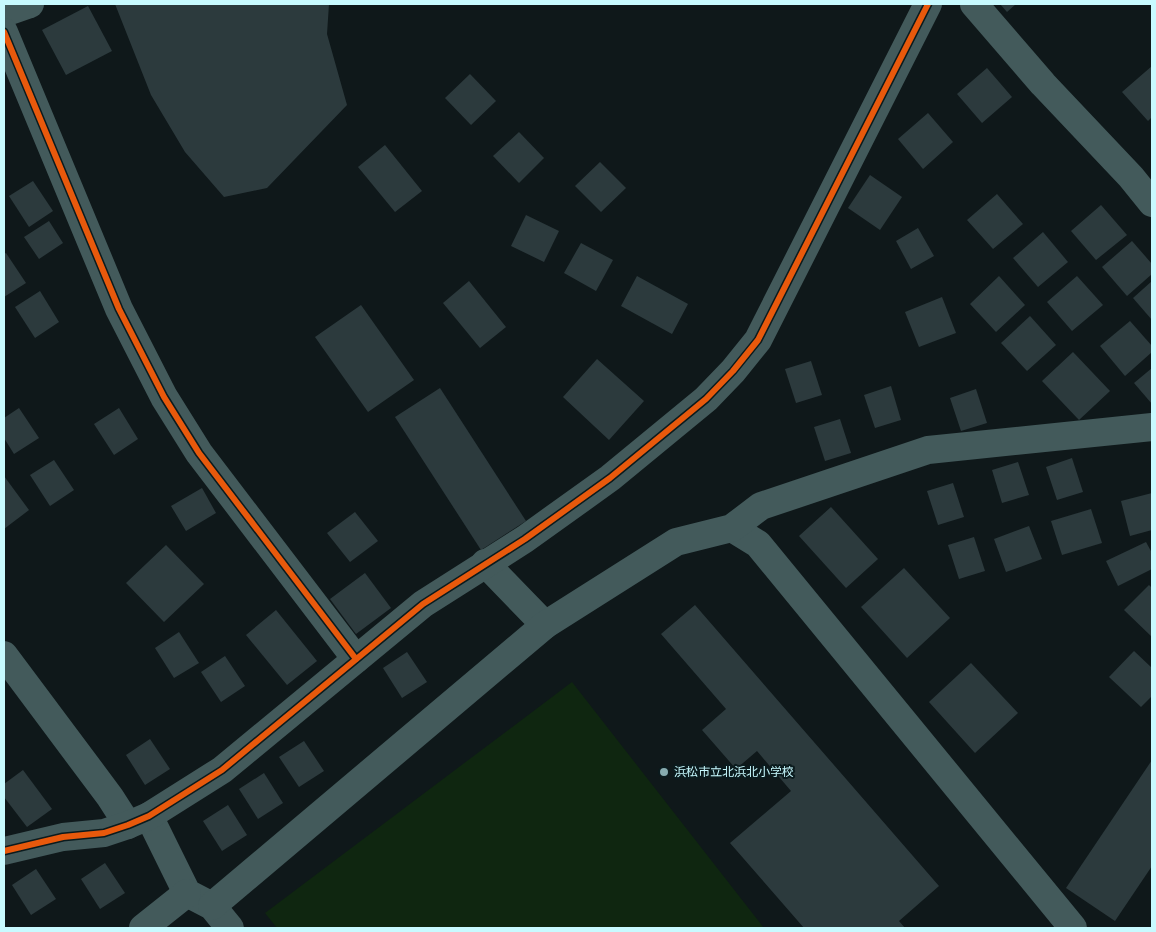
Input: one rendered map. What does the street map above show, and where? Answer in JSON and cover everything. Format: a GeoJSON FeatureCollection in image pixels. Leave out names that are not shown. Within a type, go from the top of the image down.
{"type":"FeatureCollection","features":[{"type":"Feature","properties":{"kind":"street"},"geometry":{"type":"LineString","coordinates":[[4,13],[30,4]]}},
{"type":"Feature","properties":{"kind":"street"},"geometry":{"type":"LineString","coordinates":[[4,851],[63,837],[104,833],[139,821],[222,770],[423,604],[525,539],[610,478],[706,399],[740,363],[758,340],[786,288],[820,216],[928,4]]}},
{"type":"Feature","properties":{"kind":"street"},"geometry":{"type":"LineString","coordinates":[[974,4],[1043,84],[1131,177],[1152,203]]}},
{"type":"Feature","properties":{"kind":"street"},"geometry":{"type":"LineString","coordinates":[[4,32],[119,309],[164,397],[200,452],[356,659]]}},
{"type":"Feature","properties":{"kind":"street"},"geometry":{"type":"LineString","coordinates":[[212,906],[545,625],[676,542],[732,528],[761,506],[928,450],[1152,426]]}},
{"type":"Feature","properties":{"kind":"street"},"geometry":{"type":"LineString","coordinates":[[732,528],[758,544],[1074,928]]}},
{"type":"Feature","properties":{"kind":"street"},"geometry":{"type":"LineString","coordinates":[[485,563],[545,625]]}},
{"type":"Feature","properties":{"kind":"street"},"geometry":{"type":"LineString","coordinates":[[4,655],[110,797],[139,821],[187,893],[212,906],[230,928]]}},
{"type":"Feature","properties":{"kind":"street"},"geometry":{"type":"LineString","coordinates":[[143,928],[187,893]]}},
{"type":"Feature","properties":{"kind":"green space"},"geometry":{"type":"Polygon","coordinates":[[[572,682],[764,928],[277,928],[265,913],[572,682]]]}},
{"type":"Feature","properties":{"kind":"building"},"geometry":{"type":"Polygon","coordinates":[[[115,4],[329,4],[327,34],[347,105],[267,188],[224,197],[185,152],[151,95],[115,4]]]}},
{"type":"Feature","properties":{"kind":"building"},"geometry":{"type":"Polygon","coordinates":[[[1000,4],[1016,4],[1007,12],[1000,4]]]}},
{"type":"Feature","properties":{"kind":"building"},"geometry":{"type":"Polygon","coordinates":[[[88,6],[112,51],[66,75],[42,30],[88,6]]]}},
{"type":"Feature","properties":{"kind":"building"},"geometry":{"type":"Polygon","coordinates":[[[1152,66],[1152,117],[1148,121],[1122,92],[1152,66]]]}},
{"type":"Feature","properties":{"kind":"building"},"geometry":{"type":"Polygon","coordinates":[[[987,68],[1012,97],[982,123],[957,94],[987,68]]]}},
{"type":"Feature","properties":{"kind":"building"},"geometry":{"type":"Polygon","coordinates":[[[470,74],[496,101],[471,125],[445,98],[470,74]]]}},
{"type":"Feature","properties":{"kind":"building"},"geometry":{"type":"Polygon","coordinates":[[[928,113],[953,142],[923,169],[898,139],[928,113]]]}},
{"type":"Feature","properties":{"kind":"building"},"geometry":{"type":"Polygon","coordinates":[[[519,132],[544,158],[519,183],[493,156],[519,132]]]}},
{"type":"Feature","properties":{"kind":"building"},"geometry":{"type":"Polygon","coordinates":[[[385,145],[422,191],[395,212],[358,167],[385,145]]]}},
{"type":"Feature","properties":{"kind":"building"},"geometry":{"type":"Polygon","coordinates":[[[600,162],[626,188],[601,212],[575,186],[600,162]]]}},
{"type":"Feature","properties":{"kind":"building"},"geometry":{"type":"Polygon","coordinates":[[[870,175],[902,197],[880,230],[848,208],[870,175]]]}},
{"type":"Feature","properties":{"kind":"building"},"geometry":{"type":"Polygon","coordinates":[[[33,181],[53,211],[29,227],[9,196],[33,181]]]}},
{"type":"Feature","properties":{"kind":"building"},"geometry":{"type":"Polygon","coordinates":[[[997,194],[1023,224],[993,249],[967,220],[997,194]]]}},
{"type":"Feature","properties":{"kind":"building"},"geometry":{"type":"Polygon","coordinates":[[[1101,205],[1127,235],[1096,260],[1071,231],[1101,205]]]}},
{"type":"Feature","properties":{"kind":"building"},"geometry":{"type":"Polygon","coordinates":[[[526,215],[559,231],[544,262],[511,246],[526,215]]]}},
{"type":"Feature","properties":{"kind":"building"},"geometry":{"type":"Polygon","coordinates":[[[49,221],[63,243],[39,259],[24,237],[49,221]]]}},
{"type":"Feature","properties":{"kind":"building"},"geometry":{"type":"Polygon","coordinates":[[[918,228],[934,256],[911,269],[896,241],[918,228]]]}},
{"type":"Feature","properties":{"kind":"building"},"geometry":{"type":"Polygon","coordinates":[[[1043,232],[1068,262],[1038,287],[1013,258],[1043,232]]]}},
{"type":"Feature","properties":{"kind":"building"},"geometry":{"type":"Polygon","coordinates":[[[1132,241],[1152,264],[1152,274],[1127,296],[1102,267],[1132,241]]]}},
{"type":"Feature","properties":{"kind":"building"},"geometry":{"type":"Polygon","coordinates":[[[581,243],[613,260],[596,291],[564,273],[581,243]]]}},
{"type":"Feature","properties":{"kind":"building"},"geometry":{"type":"Polygon","coordinates":[[[6,253],[26,283],[4,297],[4,254],[6,253]]]}},
{"type":"Feature","properties":{"kind":"building"},"geometry":{"type":"Polygon","coordinates":[[[637,276],[688,304],[672,334],[621,306],[637,276]]]}},
{"type":"Feature","properties":{"kind":"building"},"geometry":{"type":"Polygon","coordinates":[[[999,276],[1025,305],[996,332],[970,304],[999,276]]]}},
{"type":"Feature","properties":{"kind":"building"},"geometry":{"type":"Polygon","coordinates":[[[1077,276],[1103,305],[1072,331],[1047,302],[1077,276]]]}},
{"type":"Feature","properties":{"kind":"building"},"geometry":{"type":"Polygon","coordinates":[[[469,281],[506,327],[480,348],[443,303],[469,281]]]}},
{"type":"Feature","properties":{"kind":"building"},"geometry":{"type":"Polygon","coordinates":[[[1152,281],[1152,320],[1133,298],[1152,281]]]}},
{"type":"Feature","properties":{"kind":"building"},"geometry":{"type":"Polygon","coordinates":[[[40,291],[59,322],[35,338],[15,307],[40,291]]]}},
{"type":"Feature","properties":{"kind":"building"},"geometry":{"type":"Polygon","coordinates":[[[942,297],[956,333],[919,347],[905,312],[942,297]]]}},
{"type":"Feature","properties":{"kind":"building"},"geometry":{"type":"Polygon","coordinates":[[[361,305],[414,380],[368,412],[315,337],[361,305]]]}},
{"type":"Feature","properties":{"kind":"building"},"geometry":{"type":"Polygon","coordinates":[[[1030,316],[1056,345],[1027,371],[1001,343],[1030,316]]]}},
{"type":"Feature","properties":{"kind":"building"},"geometry":{"type":"Polygon","coordinates":[[[1130,321],[1152,346],[1152,352],[1125,376],[1100,346],[1130,321]]]}},
{"type":"Feature","properties":{"kind":"building"},"geometry":{"type":"Polygon","coordinates":[[[1073,352],[1110,391],[1079,420],[1042,381],[1073,352]]]}},
{"type":"Feature","properties":{"kind":"building"},"geometry":{"type":"Polygon","coordinates":[[[597,359],[644,401],[609,440],[563,397],[597,359]]]}},
{"type":"Feature","properties":{"kind":"building"},"geometry":{"type":"Polygon","coordinates":[[[811,361],[822,395],[796,403],[785,369],[811,361]]]}},
{"type":"Feature","properties":{"kind":"building"},"geometry":{"type":"Polygon","coordinates":[[[1152,368],[1152,404],[1134,383],[1152,368]]]}},
{"type":"Feature","properties":{"kind":"building"},"geometry":{"type":"Polygon","coordinates":[[[891,386],[901,420],[875,428],[864,395],[891,386]]]}},
{"type":"Feature","properties":{"kind":"building"},"geometry":{"type":"Polygon","coordinates":[[[440,388],[526,521],[481,550],[395,417],[440,388]]]}},
{"type":"Feature","properties":{"kind":"building"},"geometry":{"type":"Polygon","coordinates":[[[976,389],[987,423],[961,431],[950,398],[976,389]]]}},
{"type":"Feature","properties":{"kind":"building"},"geometry":{"type":"Polygon","coordinates":[[[19,408],[39,438],[14,454],[4,438],[4,418],[19,408]]]}},
{"type":"Feature","properties":{"kind":"building"},"geometry":{"type":"Polygon","coordinates":[[[119,408],[138,439],[114,455],[94,424],[119,408]]]}},
{"type":"Feature","properties":{"kind":"building"},"geometry":{"type":"Polygon","coordinates":[[[840,419],[851,453],[825,461],[814,427],[840,419]]]}},
{"type":"Feature","properties":{"kind":"building"},"geometry":{"type":"Polygon","coordinates":[[[1072,458],[1083,492],[1057,500],[1046,467],[1072,458]]]}},
{"type":"Feature","properties":{"kind":"building"},"geometry":{"type":"Polygon","coordinates":[[[54,460],[74,490],[50,506],[30,475],[54,460]]]}},
{"type":"Feature","properties":{"kind":"building"},"geometry":{"type":"Polygon","coordinates":[[[1018,462],[1029,495],[1002,503],[992,470],[1018,462]]]}},
{"type":"Feature","properties":{"kind":"building"},"geometry":{"type":"Polygon","coordinates":[[[4,476],[29,510],[4,529],[4,476]]]}},
{"type":"Feature","properties":{"kind":"building"},"geometry":{"type":"Polygon","coordinates":[[[953,483],[964,517],[938,525],[927,491],[953,483]]]}},
{"type":"Feature","properties":{"kind":"building"},"geometry":{"type":"Polygon","coordinates":[[[202,488],[216,513],[186,531],[171,506],[202,488]]]}},
{"type":"Feature","properties":{"kind":"building"},"geometry":{"type":"Polygon","coordinates":[[[1152,493],[1152,530],[1130,536],[1121,501],[1152,493]]]}},
{"type":"Feature","properties":{"kind":"building"},"geometry":{"type":"Polygon","coordinates":[[[831,507],[878,559],[846,588],[799,536],[831,507]]]}},
{"type":"Feature","properties":{"kind":"building"},"geometry":{"type":"Polygon","coordinates":[[[1091,509],[1102,543],[1062,555],[1051,521],[1091,509]]]}},
{"type":"Feature","properties":{"kind":"building"},"geometry":{"type":"Polygon","coordinates":[[[355,512],[378,541],[350,562],[327,533],[355,512]]]}},
{"type":"Feature","properties":{"kind":"building"},"geometry":{"type":"Polygon","coordinates":[[[1029,526],[1042,559],[1006,572],[994,539],[1029,526]]]}},
{"type":"Feature","properties":{"kind":"building"},"geometry":{"type":"Polygon","coordinates":[[[974,537],[985,571],[959,579],[948,545],[974,537]]]}},
{"type":"Feature","properties":{"kind":"building"},"geometry":{"type":"Polygon","coordinates":[[[1146,542],[1152,553],[1152,569],[1118,586],[1106,561],[1146,542]]]}},
{"type":"Feature","properties":{"kind":"building"},"geometry":{"type":"Polygon","coordinates":[[[166,545],[204,584],[164,622],[126,583],[166,545]]]}},
{"type":"Feature","properties":{"kind":"building"},"geometry":{"type":"Polygon","coordinates":[[[904,568],[950,618],[907,658],[861,607],[904,568]]]}},
{"type":"Feature","properties":{"kind":"building"},"geometry":{"type":"Polygon","coordinates":[[[365,573],[391,608],[356,634],[330,599],[365,573]]]}},
{"type":"Feature","properties":{"kind":"building"},"geometry":{"type":"Polygon","coordinates":[[[1149,585],[1152,588],[1152,637],[1124,610],[1149,585]]]}},
{"type":"Feature","properties":{"kind":"building"},"geometry":{"type":"Polygon","coordinates":[[[695,605],[939,886],[899,921],[905,928],[804,928],[730,843],[791,791],[757,751],[736,769],[702,730],[726,709],[661,634],[695,605]]]}},
{"type":"Feature","properties":{"kind":"building"},"geometry":{"type":"Polygon","coordinates":[[[276,610],[317,661],[287,685],[246,635],[276,610]]]}},
{"type":"Feature","properties":{"kind":"building"},"geometry":{"type":"Polygon","coordinates":[[[179,632],[199,663],[174,678],[155,648],[179,632]]]}},
{"type":"Feature","properties":{"kind":"building"},"geometry":{"type":"Polygon","coordinates":[[[1134,651],[1152,668],[1152,696],[1141,707],[1109,677],[1134,651]]]}},
{"type":"Feature","properties":{"kind":"building"},"geometry":{"type":"Polygon","coordinates":[[[407,652],[427,682],[402,698],[383,668],[407,652]]]}},
{"type":"Feature","properties":{"kind":"building"},"geometry":{"type":"Polygon","coordinates":[[[225,656],[245,686],[221,702],[201,672],[225,656]]]}},
{"type":"Feature","properties":{"kind":"building"},"geometry":{"type":"Polygon","coordinates":[[[971,663],[1018,713],[975,753],[929,702],[971,663]]]}},
{"type":"Feature","properties":{"kind":"building"},"geometry":{"type":"Polygon","coordinates":[[[150,739],[170,769],[145,785],[126,755],[150,739]]]}},
{"type":"Feature","properties":{"kind":"building"},"geometry":{"type":"Polygon","coordinates":[[[304,741],[324,771],[299,787],[279,757],[304,741]]]}},
{"type":"Feature","properties":{"kind":"building"},"geometry":{"type":"Polygon","coordinates":[[[1152,760],[1152,866],[1115,921],[1066,888],[1152,760]]]}},
{"type":"Feature","properties":{"kind":"building"},"geometry":{"type":"Polygon","coordinates":[[[23,770],[52,809],[27,827],[4,797],[4,784],[23,770]]]}},
{"type":"Feature","properties":{"kind":"building"},"geometry":{"type":"Polygon","coordinates":[[[264,773],[283,803],[258,819],[239,789],[264,773]]]}},
{"type":"Feature","properties":{"kind":"building"},"geometry":{"type":"Polygon","coordinates":[[[228,805],[247,835],[222,851],[203,821],[228,805]]]}},
{"type":"Feature","properties":{"kind":"building"},"geometry":{"type":"Polygon","coordinates":[[[105,863],[125,893],[100,909],[81,879],[105,863]]]}},
{"type":"Feature","properties":{"kind":"building"},"geometry":{"type":"Polygon","coordinates":[[[36,869],[56,899],[31,915],[12,885],[36,869]]]}},
{"type":"Feature","properties":{"kind":"cycle path"},"geometry":{"type":"LineString","coordinates":[[4,851],[63,837],[104,833],[128,825],[149,816],[222,770],[423,604],[525,539],[610,478],[706,399],[733,371],[758,340],[928,4]]}},
{"type":"Feature","properties":{"kind":"cycle path"},"geometry":{"type":"LineString","coordinates":[[4,32],[119,309],[164,397],[199,453],[356,659]]}},
{"type":"Feature","properties":{"kind":"place","name":"浜松市立北浜北小学校"},"geometry":{"type":"Point","coordinates":[664,772]}}]}
